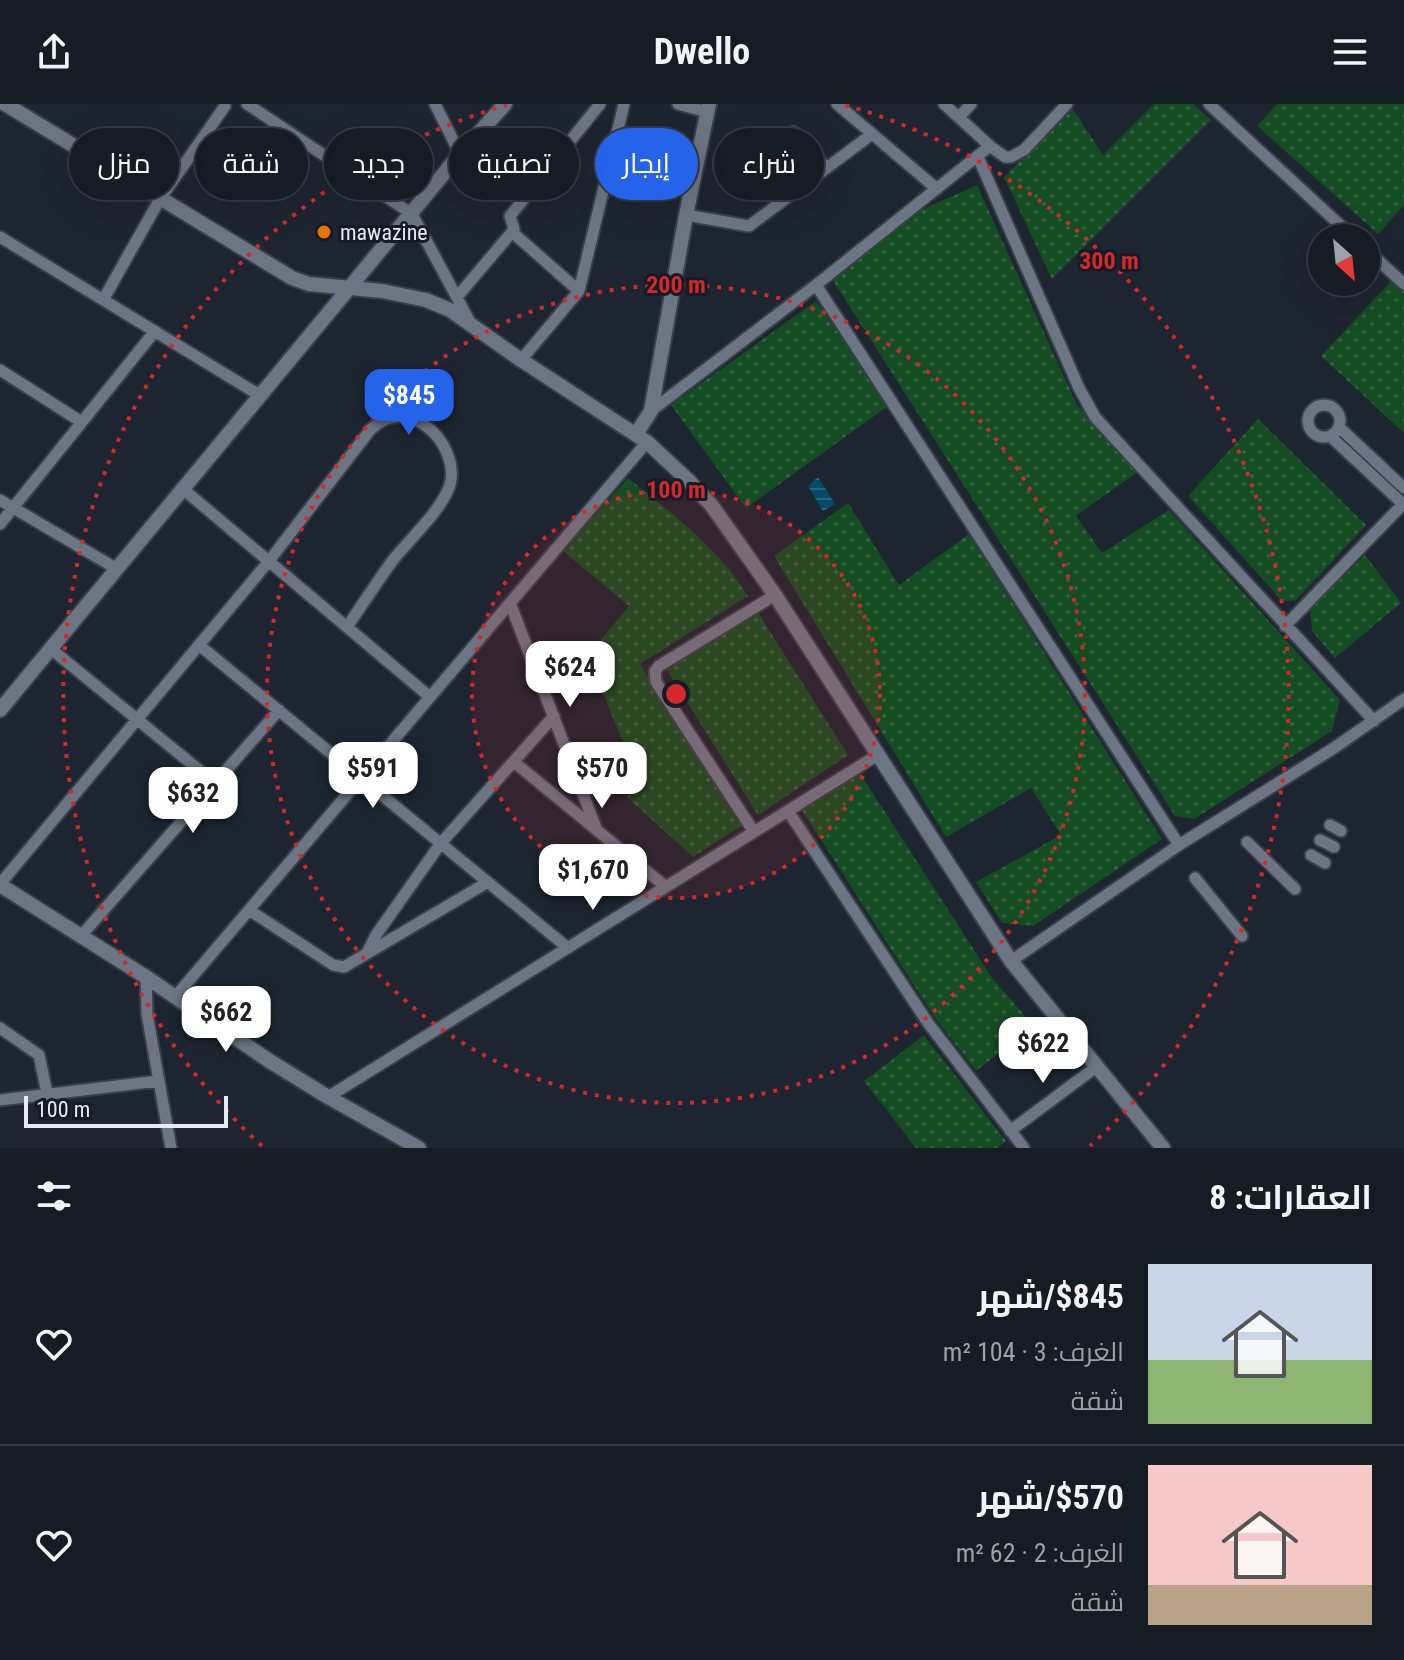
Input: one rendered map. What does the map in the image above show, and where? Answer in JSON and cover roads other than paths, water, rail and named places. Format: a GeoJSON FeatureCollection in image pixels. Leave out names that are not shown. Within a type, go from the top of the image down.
{"type":"FeatureCollection","features":[{"type":"Feature","properties":{"kind":"street"},"geometry":{"type":"LineString","coordinates":[[5,104],[69,143]]}},
{"type":"Feature","properties":{"kind":"street"},"geometry":{"type":"LineString","coordinates":[[179,171],[224,105],[235,108],[245,104],[412,214],[470,323]]}},
{"type":"Feature","properties":{"kind":"street"},"geometry":{"type":"LineString","coordinates":[[435,104],[449,132]]}},
{"type":"Feature","properties":{"kind":"street"},"geometry":{"type":"LineString","coordinates":[[483,128],[505,104]]}},
{"type":"Feature","properties":{"kind":"street"},"geometry":{"type":"LineString","coordinates":[[457,297],[514,229],[510,216],[600,104]]}},
{"type":"Feature","properties":{"kind":"street"},"geometry":{"type":"LineString","coordinates":[[521,360],[579,291],[624,104]]}},
{"type":"Feature","properties":{"kind":"street"},"geometry":{"type":"LineString","coordinates":[[175,997],[510,603],[642,438],[651,411],[708,108],[678,104]]}},
{"type":"Feature","properties":{"kind":"street"},"geometry":{"type":"LineString","coordinates":[[837,104],[937,189]]}},
{"type":"Feature","properties":{"kind":"street"},"geometry":{"type":"LineString","coordinates":[[944,104],[1005,157],[1018,155],[1067,104]]}},
{"type":"Feature","properties":{"kind":"street"},"geometry":{"type":"LineString","coordinates":[[959,117],[971,104]]}},
{"type":"Feature","properties":{"kind":"street"},"geometry":{"type":"LineString","coordinates":[[1209,104],[1339,224]]}},
{"type":"Feature","properties":{"kind":"street"},"geometry":{"type":"LineString","coordinates":[[686,215],[749,226],[872,134]]}},
{"type":"Feature","properties":{"kind":"street"},"geometry":{"type":"LineString","coordinates":[[651,411],[990,146]]}},
{"type":"Feature","properties":{"kind":"street"},"geometry":{"type":"LineString","coordinates":[[978,157],[1089,407],[1374,721]]}},
{"type":"Feature","properties":{"kind":"street"},"geometry":{"type":"LineString","coordinates":[[824,165],[827,168]]}},
{"type":"Feature","properties":{"kind":"street"},"geometry":{"type":"LineString","coordinates":[[0,710],[449,168]]}},
{"type":"Feature","properties":{"kind":"street"},"geometry":{"type":"LineString","coordinates":[[103,300],[159,200]]}},
{"type":"Feature","properties":{"kind":"street"},"geometry":{"type":"LineString","coordinates":[[162,200],[292,278],[309,284],[426,300],[450,310],[642,438],[712,506],[775,595],[1011,961],[1163,1148]]}},
{"type":"Feature","properties":{"kind":"street"},"geometry":{"type":"LineString","coordinates":[[512,232],[579,291]]}},
{"type":"Feature","properties":{"kind":"street"},"geometry":{"type":"LineString","coordinates":[[0,237],[261,396]]}},
{"type":"Feature","properties":{"kind":"street"},"geometry":{"type":"LineString","coordinates":[[1380,262],[1404,284]]}},
{"type":"Feature","properties":{"kind":"street"},"geometry":{"type":"LineString","coordinates":[[816,285],[1179,845]]}},
{"type":"Feature","properties":{"kind":"street"},"geometry":{"type":"LineString","coordinates":[[0,524],[155,331]]}},
{"type":"Feature","properties":{"kind":"street"},"geometry":{"type":"LineString","coordinates":[[0,370],[80,421]]}},
{"type":"Feature","properties":{"kind":"street"},"geometry":{"type":"LineString","coordinates":[[1322,405],[1333,407],[1340,416],[1339,427],[1330,436],[1319,437],[1310,430],[1308,420],[1312,410],[1322,405]]}},
{"type":"Feature","properties":{"kind":"street"},"geometry":{"type":"LineString","coordinates":[[347,627],[392,562],[449,489],[450,467],[442,441],[435,432],[418,421],[388,417],[379,420],[269,561],[0,885],[328,1097],[415,1147]]}},
{"type":"Feature","properties":{"kind":"street"},"geometry":{"type":"LineString","coordinates":[[1339,427],[1404,488]]}},
{"type":"Feature","properties":{"kind":"street"},"geometry":{"type":"LineString","coordinates":[[1285,626],[1404,503],[1330,436]]}},
{"type":"Feature","properties":{"kind":"street"},"geometry":{"type":"LineString","coordinates":[[183,489],[430,697]]}},
{"type":"Feature","properties":{"kind":"street"},"geometry":{"type":"LineString","coordinates":[[0,500],[117,569]]}},
{"type":"Feature","properties":{"kind":"street"},"geometry":{"type":"LineString","coordinates":[[754,832],[656,682],[655,671],[775,595]]}},
{"type":"Feature","properties":{"kind":"street"},"geometry":{"type":"LineString","coordinates":[[510,603],[596,828]]}},
{"type":"Feature","properties":{"kind":"street"},"geometry":{"type":"LineString","coordinates":[[199,645],[568,948]]}},
{"type":"Feature","properties":{"kind":"street"},"geometry":{"type":"LineString","coordinates":[[51,649],[215,783]]}},
{"type":"Feature","properties":{"kind":"street"},"geometry":{"type":"LineString","coordinates":[[1011,961],[1179,845],[1404,699]]}},
{"type":"Feature","properties":{"kind":"street"},"geometry":{"type":"LineString","coordinates":[[81,936],[279,710]]}},
{"type":"Feature","properties":{"kind":"street"},"geometry":{"type":"LineString","coordinates":[[367,953],[376,935],[441,843],[554,716]]}},
{"type":"Feature","properties":{"kind":"street"},"geometry":{"type":"LineString","coordinates":[[328,1097],[876,756]]}},
{"type":"Feature","properties":{"kind":"street"},"geometry":{"type":"LineString","coordinates":[[514,762],[666,887]]}},
{"type":"Feature","properties":{"kind":"street"},"geometry":{"type":"LineString","coordinates":[[788,811],[928,1023],[1024,1148]]}},
{"type":"Feature","properties":{"kind":"street"},"geometry":{"type":"LineString","coordinates":[[1320,840],[1334,847]]}},
{"type":"Feature","properties":{"kind":"street"},"geometry":{"type":"LineString","coordinates":[[1247,842],[1295,889]]}},
{"type":"Feature","properties":{"kind":"street"},"geometry":{"type":"LineString","coordinates":[[1311,855],[1325,863]]}},
{"type":"Feature","properties":{"kind":"street"},"geometry":{"type":"LineString","coordinates":[[1195,878],[1242,936]]}},
{"type":"Feature","properties":{"kind":"street"},"geometry":{"type":"LineString","coordinates":[[249,910],[339,967],[350,966],[488,882]]}},
{"type":"Feature","properties":{"kind":"street"},"geometry":{"type":"LineString","coordinates":[[146,977],[147,1014],[171,1148]]}},
{"type":"Feature","properties":{"kind":"street"},"geometry":{"type":"LineString","coordinates":[[0,1028],[39,1055],[47,1093]]}},
{"type":"Feature","properties":{"kind":"street"},"geometry":{"type":"LineString","coordinates":[[1010,1131],[1096,1067]]}},
{"type":"Feature","properties":{"kind":"street"},"geometry":{"type":"LineString","coordinates":[[0,1100],[158,1081]]}},
{"type":"Feature","properties":{"kind":"water"},"geometry":{"type":"Polygon","coordinates":[[[818,477],[835,504],[823,511],[808,486],[818,477]]]}},
{"type":"Feature","properties":{"kind":"place","name":"mawazine"},"geometry":{"type":"Point","coordinates":[324,232]}}]}
